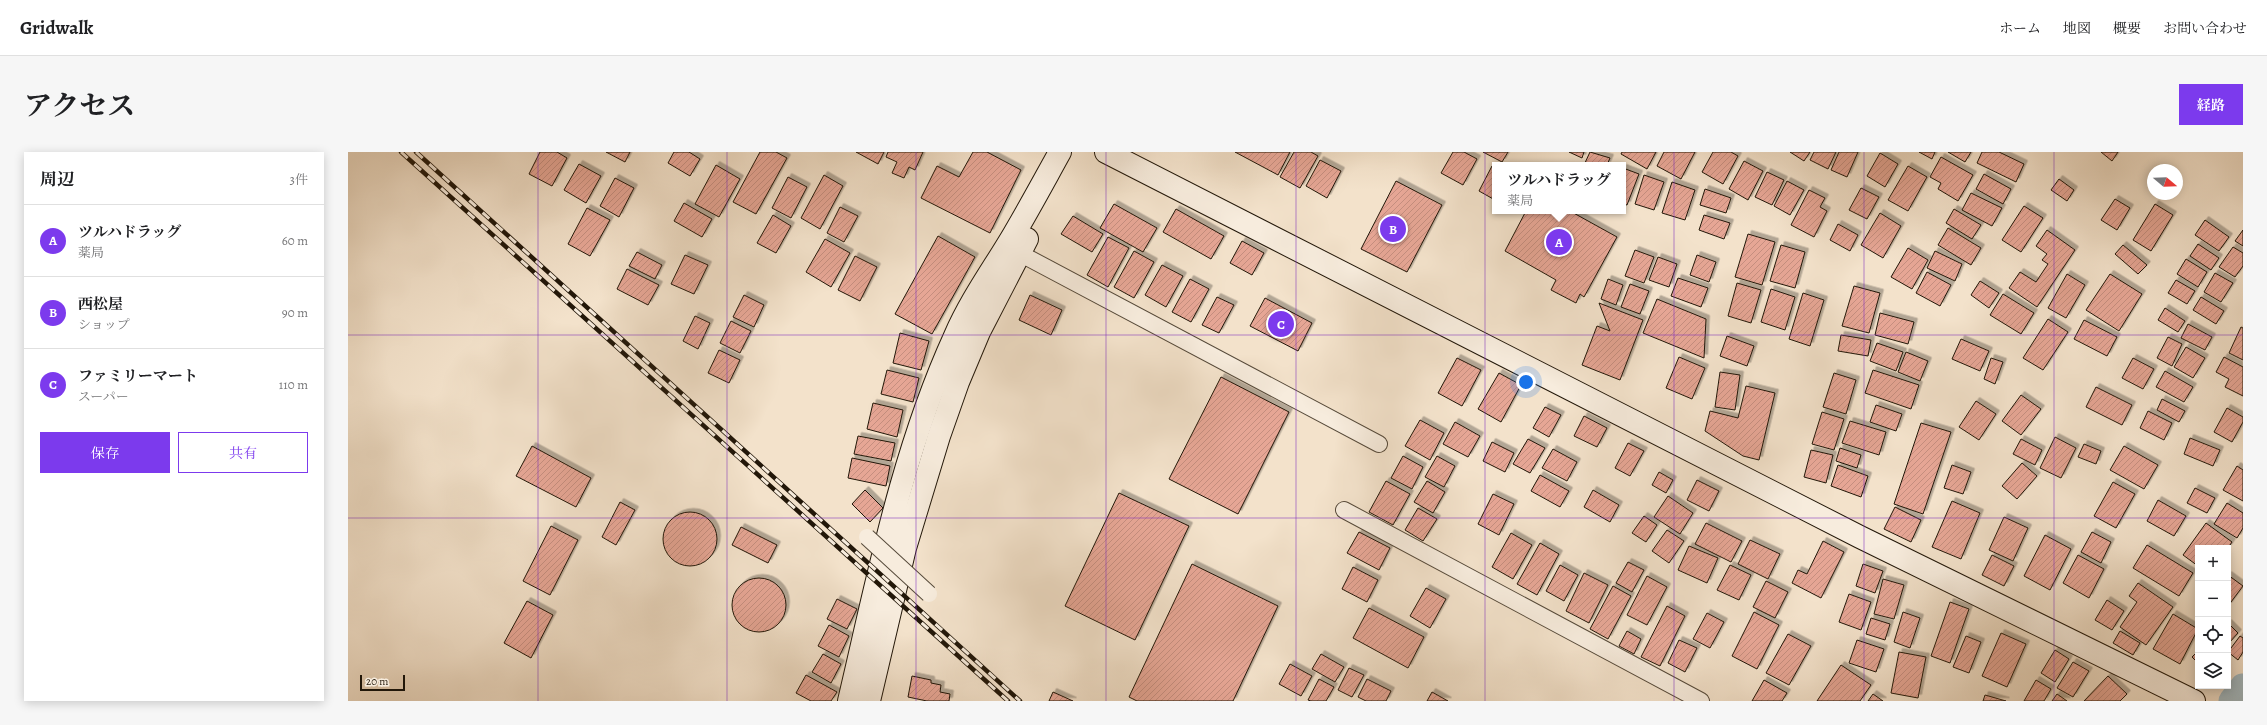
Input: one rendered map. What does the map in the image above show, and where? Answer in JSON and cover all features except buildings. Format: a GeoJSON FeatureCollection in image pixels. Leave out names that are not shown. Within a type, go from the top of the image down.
{"type":"FeatureCollection","features":[{"type":"Feature","properties":{"kind":"street"},"geometry":{"type":"LineString","coordinates":[[849,701],[901,482],[936,382],[955,335],[974,296],[1014,233],[1060,152]]}},
{"type":"Feature","properties":{"kind":"street"},"geometry":{"type":"LineString","coordinates":[[869,701],[905,548],[939,436],[970,353],[1019,253],[1074,152]]}},
{"type":"Feature","properties":{"kind":"street"},"geometry":{"type":"LineString","coordinates":[[1106,152],[1860,538],[2194,701]]}},
{"type":"Feature","properties":{"kind":"street"},"geometry":{"type":"LineString","coordinates":[[1019,253],[1379,444]]}},
{"type":"Feature","properties":{"kind":"street"},"geometry":{"type":"LineString","coordinates":[[1344,510],[1701,701]]}},
{"type":"Feature","properties":{"kind":"street"},"geometry":{"type":"LineString","coordinates":[[867,537],[929,594]]}},
{"type":"Feature","properties":{"kind":"waterway"},"geometry":{"type":"LineString","coordinates":[[2232,701],[2243,687]]}},
{"type":"Feature","properties":{"kind":"railway"},"geometry":{"type":"LineString","coordinates":[[401,152],[1008,701]]}},
{"type":"Feature","properties":{"kind":"railway"},"geometry":{"type":"LineString","coordinates":[[416,152],[1020,701]]}},
{"type":"Feature","properties":{"kind":"place","name":"西松屋"},"geometry":{"type":"Point","coordinates":[1393,229]}},
{"type":"Feature","properties":{"kind":"place","name":"ツルハドラッグ"},"geometry":{"type":"Point","coordinates":[1559,242]}},
{"type":"Feature","properties":{"kind":"place","name":"ファミリーマート"},"geometry":{"type":"Point","coordinates":[1281,324]}}]}
